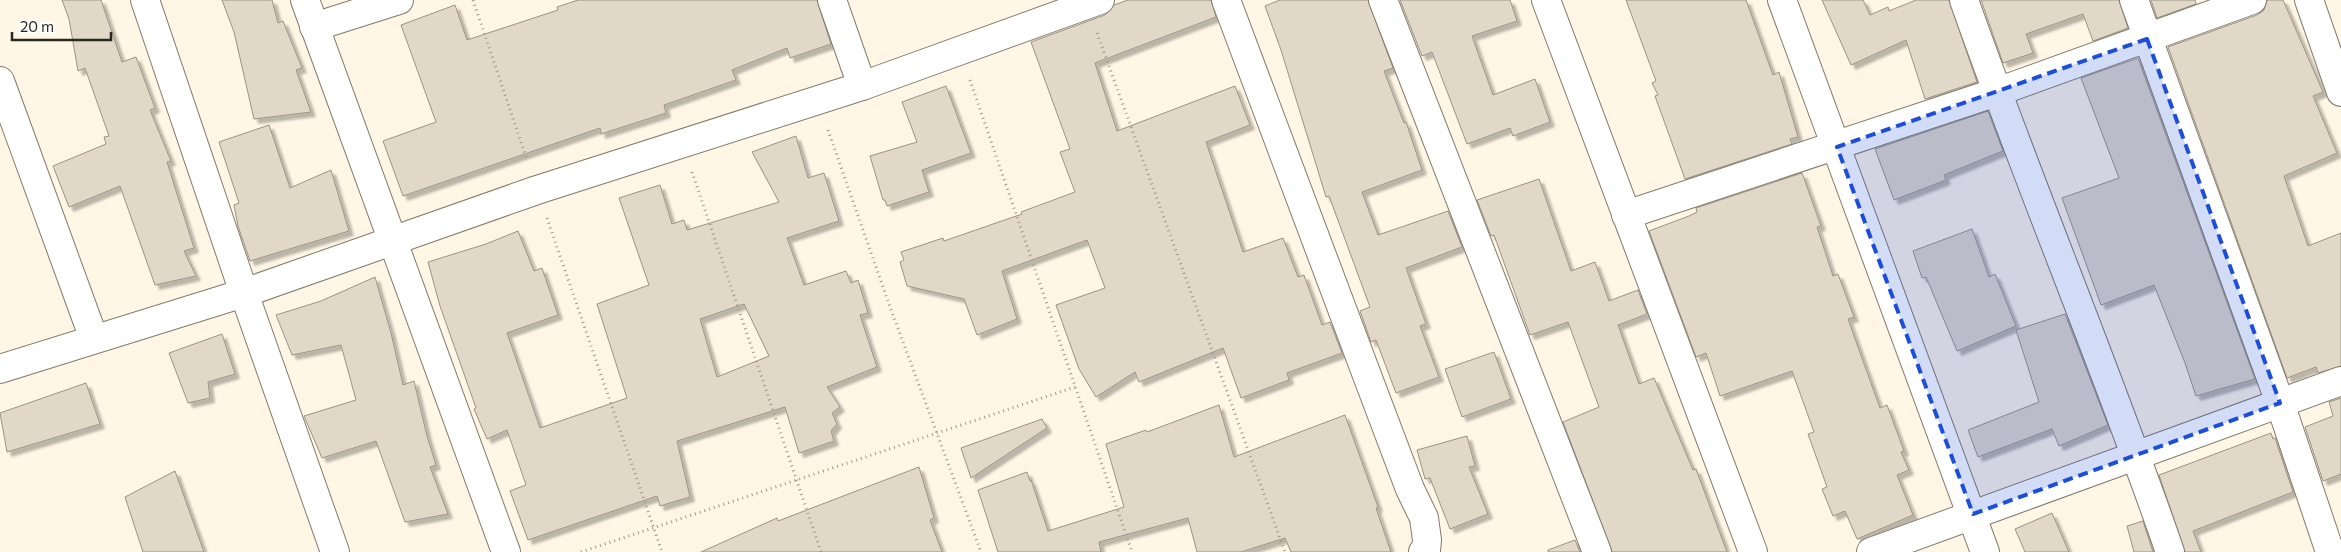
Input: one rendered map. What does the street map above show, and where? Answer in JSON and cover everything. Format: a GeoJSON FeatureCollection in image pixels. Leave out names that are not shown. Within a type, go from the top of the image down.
{"type":"FeatureCollection","features":[{"type":"Feature","properties":{"kind":"street"},"geometry":{"type":"LineString","coordinates":[[145,0],[244,293],[335,552]]}},
{"type":"Feature","properties":{"kind":"street"},"geometry":{"type":"LineString","coordinates":[[306,0],[314,27],[394,240],[506,552]]}},
{"type":"Feature","properties":{"kind":"street"},"geometry":{"type":"LineString","coordinates":[[314,27],[399,0]]}},
{"type":"Feature","properties":{"kind":"street"},"geometry":{"type":"LineString","coordinates":[[832,0],[862,86]]}},
{"type":"Feature","properties":{"kind":"street"},"geometry":{"type":"LineString","coordinates":[[1226,0],[1410,489],[1424,518],[1428,540],[1426,550],[1423,552]]}},
{"type":"Feature","properties":{"kind":"street"},"geometry":{"type":"LineString","coordinates":[[1383,0],[1597,552]]}},
{"type":"Feature","properties":{"kind":"street"},"geometry":{"type":"LineString","coordinates":[[1546,0],[1753,552]]}},
{"type":"Feature","properties":{"kind":"street"},"geometry":{"type":"LineString","coordinates":[[1782,0],[1973,514],[1985,552]]}},
{"type":"Feature","properties":{"kind":"street"},"geometry":{"type":"LineString","coordinates":[[1964,0],[1997,92],[2136,454],[2170,552]]}},
{"type":"Feature","properties":{"kind":"street"},"geometry":{"type":"LineString","coordinates":[[2134,0],[2280,403],[2330,552]]}},
{"type":"Feature","properties":{"kind":"street"},"geometry":{"type":"LineString","coordinates":[[1626,215],[1838,147],[2147,39],[2252,0]]}},
{"type":"Feature","properties":{"kind":"street"},"geometry":{"type":"LineString","coordinates":[[2309,0],[2341,92]]}},
{"type":"Feature","properties":{"kind":"street"},"geometry":{"type":"LineString","coordinates":[[0,369],[244,293],[537,190],[862,86],[1093,2]]}},
{"type":"Feature","properties":{"kind":"street"},"geometry":{"type":"LineString","coordinates":[[0,81],[94,339]]}},
{"type":"Feature","properties":{"kind":"street"},"geometry":{"type":"LineString","coordinates":[[1871,552],[2341,381]]}},
{"type":"Feature","properties":{"kind":"path"},"geometry":{"type":"LineString","coordinates":[[473,0],[662,552]]}},
{"type":"Feature","properties":{"kind":"path"},"geometry":{"type":"LineString","coordinates":[[1093,2],[1285,552]]}},
{"type":"Feature","properties":{"kind":"path"},"geometry":{"type":"LineString","coordinates":[[960,50],[1132,552]]}},
{"type":"Feature","properties":{"kind":"path"},"geometry":{"type":"LineString","coordinates":[[818,100],[890,307],[981,552]]}},
{"type":"Feature","properties":{"kind":"path"},"geometry":{"type":"LineString","coordinates":[[682,143],[821,552]]}},
{"type":"Feature","properties":{"kind":"path"},"geometry":{"type":"LineString","coordinates":[[581,552],[796,482],[1075,387]]}},
{"type":"Feature","properties":{"kind":"highlighted area"},"geometry":{"type":"Polygon","coordinates":[[[2147,39],[2280,403],[1973,514],[1837,147],[2147,39]]]}},
{"type":"Feature","properties":{"kind":"building"},"geometry":{"type":"Polygon","coordinates":[[[62,0],[101,0],[122,62],[136,57],[155,108],[150,110],[171,161],[167,162],[194,248],[184,251],[196,276],[155,285],[120,186],[69,207],[53,166],[106,144],[104,137],[109,136],[85,68],[78,71],[69,19],[62,0]]]}},
{"type":"Feature","properties":{"kind":"building"},"geometry":{"type":"Polygon","coordinates":[[[222,0],[272,0],[278,23],[283,21],[302,68],[296,70],[311,112],[254,119],[234,32],[222,0]]]}},
{"type":"Feature","properties":{"kind":"building"},"geometry":{"type":"Polygon","coordinates":[[[578,0],[817,0],[831,44],[790,58],[787,48],[732,70],[736,80],[664,105],[666,113],[601,134],[600,128],[403,196],[383,141],[436,122],[401,25],[455,5],[467,40],[558,10],[557,7],[578,0]]]}},
{"type":"Feature","properties":{"kind":"building"},"geometry":{"type":"Polygon","coordinates":[[[1128,0],[1211,0],[1216,17],[1095,63],[1117,131],[1235,86],[1250,125],[1206,142],[1243,252],[1283,238],[1298,277],[1304,275],[1322,325],[1330,322],[1342,353],[1287,373],[1289,380],[1241,398],[1223,348],[1139,382],[1135,372],[1096,397],[1079,369],[1056,305],[1105,288],[1087,240],[1002,271],[1017,319],[977,335],[964,299],[907,286],[900,262],[904,260],[901,252],[943,238],[944,241],[1022,214],[1021,212],[1075,192],[1060,152],[1070,149],[1031,42],[1105,15],[1114,5],[1128,0]]]}},
{"type":"Feature","properties":{"kind":"building"},"geometry":{"type":"Polygon","coordinates":[[[1280,0],[1368,0],[1393,68],[1384,71],[1404,123],[1406,122],[1422,170],[1362,192],[1378,235],[1448,211],[1462,247],[1406,268],[1426,324],[1420,326],[1439,377],[1396,393],[1376,340],[1371,342],[1360,311],[1370,307],[1329,196],[1326,197],[1281,50],[1265,6],[1280,0]]]}},
{"type":"Feature","properties":{"kind":"building"},"geometry":{"type":"Polygon","coordinates":[[[1400,0],[1510,0],[1517,21],[1472,36],[1493,95],[1535,79],[1550,122],[1513,136],[1510,128],[1467,144],[1432,52],[1422,56],[1400,0]]]}},
{"type":"Feature","properties":{"kind":"building"},"geometry":{"type":"Polygon","coordinates":[[[1626,0],[1746,0],[1773,75],[1779,72],[1798,137],[1790,139],[1792,144],[1685,179],[1655,96],[1658,95],[1652,83],[1656,81],[1626,0]]]}},
{"type":"Feature","properties":{"kind":"building"},"geometry":{"type":"Polygon","coordinates":[[[1822,0],[1863,0],[1870,15],[1888,7],[1889,11],[1916,0],[1949,0],[1977,82],[1925,99],[1906,40],[1851,65],[1822,0]]]}},
{"type":"Feature","properties":{"kind":"building"},"geometry":{"type":"Polygon","coordinates":[[[1981,0],[2119,0],[2128,28],[2093,41],[2083,14],[2026,34],[2033,53],[2003,63],[1981,0]]]}},
{"type":"Feature","properties":{"kind":"building"},"geometry":{"type":"Polygon","coordinates":[[[2151,0],[2195,0],[2196,4],[2157,18],[2151,0]]]}},
{"type":"Feature","properties":{"kind":"building"},"geometry":{"type":"Polygon","coordinates":[[[2267,0],[2283,0],[2323,92],[2313,96],[2337,153],[2284,176],[2308,246],[2341,233],[2341,366],[2318,373],[2316,367],[2287,378],[2168,47],[2257,15],[2264,10],[2267,0]]]}},
{"type":"Feature","properties":{"kind":"building"},"geometry":{"type":"Polygon","coordinates":[[[2138,58],[2255,379],[2196,396],[2154,285],[2101,305],[2062,198],[2119,178],[2081,78],[2138,58]]]}},
{"type":"Feature","properties":{"kind":"building"},"geometry":{"type":"Polygon","coordinates":[[[946,86],[971,153],[922,170],[929,192],[887,206],[885,200],[883,200],[870,156],[917,142],[902,102],[946,86]]]}},
{"type":"Feature","properties":{"kind":"building"},"geometry":{"type":"Polygon","coordinates":[[[1988,111],[2003,151],[1944,175],[1946,180],[1894,200],[1875,149],[1988,111]]]}},
{"type":"Feature","properties":{"kind":"building"},"geometry":{"type":"Polygon","coordinates":[[[269,125],[290,188],[331,170],[349,231],[250,261],[238,226],[234,205],[239,203],[219,142],[269,125]]]}},
{"type":"Feature","properties":{"kind":"building"},"geometry":{"type":"Polygon","coordinates":[[[796,136],[808,178],[824,173],[839,221],[787,238],[804,285],[846,271],[851,283],[858,280],[868,313],[860,315],[877,367],[827,387],[840,407],[832,413],[837,424],[831,431],[834,441],[799,453],[785,407],[677,441],[690,497],[660,506],[657,496],[528,540],[510,491],[526,485],[507,430],[487,439],[474,409],[476,408],[440,306],[428,262],[486,244],[518,231],[534,271],[542,268],[558,315],[507,333],[540,428],[627,398],[597,304],[649,285],[619,198],[660,185],[672,224],[684,220],[687,230],[779,202],[752,152],[796,136]],[[744,304],[700,319],[717,377],[769,356],[744,304]]]}},
{"type":"Feature","properties":{"kind":"building"},"geometry":{"type":"Polygon","coordinates":[[[1802,173],[1821,226],[1817,227],[1833,276],[1838,274],[1854,317],[1848,319],[1863,361],[1880,408],[1887,405],[1904,451],[1901,452],[1909,470],[1897,475],[1913,515],[1857,539],[1845,511],[1833,516],[1822,489],[1827,487],[1808,434],[1814,432],[1792,371],[1720,396],[1706,353],[1696,357],[1649,231],[1689,216],[1697,212],[1696,208],[1802,173]]]}},
{"type":"Feature","properties":{"kind":"building"},"geometry":{"type":"Polygon","coordinates":[[[1539,179],[1571,271],[1595,262],[1609,301],[1638,290],[1647,314],[1618,325],[1639,384],[1654,378],[1693,470],[1696,469],[1727,552],[1612,552],[1563,422],[1599,407],[1568,322],[1530,335],[1494,235],[1491,236],[1477,200],[1539,179]]]}},
{"type":"Feature","properties":{"kind":"building"},"geometry":{"type":"Polygon","coordinates":[[[1972,229],[1989,277],[1995,274],[2016,326],[1957,351],[1926,277],[1922,278],[1913,251],[1972,229]]]}},
{"type":"Feature","properties":{"kind":"building"},"geometry":{"type":"Polygon","coordinates":[[[375,277],[403,385],[414,381],[436,465],[430,467],[448,514],[405,522],[376,441],[322,458],[304,416],[356,400],[341,345],[292,355],[276,315],[321,301],[375,277]]]}},
{"type":"Feature","properties":{"kind":"building"},"geometry":{"type":"Polygon","coordinates":[[[2065,314],[2108,425],[2059,446],[2052,429],[1978,457],[1968,430],[2039,402],[2016,330],[2065,314]]]}},
{"type":"Feature","properties":{"kind":"building"},"geometry":{"type":"Polygon","coordinates":[[[222,334],[235,374],[208,382],[210,398],[188,403],[169,353],[222,334]]]}},
{"type":"Feature","properties":{"kind":"building"},"geometry":{"type":"Polygon","coordinates":[[[1494,352],[1511,399],[1462,417],[1445,369],[1494,352]]]}},
{"type":"Feature","properties":{"kind":"building"},"geometry":{"type":"Polygon","coordinates":[[[86,383],[100,424],[7,452],[0,413],[86,383]]]}},
{"type":"Feature","properties":{"kind":"building"},"geometry":{"type":"Polygon","coordinates":[[[2341,398],[2341,474],[2323,481],[2305,427],[2333,416],[2329,402],[2341,398]]]}},
{"type":"Feature","properties":{"kind":"building"},"geometry":{"type":"Polygon","coordinates":[[[1219,405],[1234,457],[1345,415],[1378,507],[1376,508],[1391,552],[1291,552],[1285,538],[1241,552],[1197,552],[1188,518],[1099,542],[1101,552],[998,552],[978,490],[1027,472],[1048,531],[1124,507],[1106,444],[1146,430],[1147,432],[1219,405]]]}},
{"type":"Feature","properties":{"kind":"building"},"geometry":{"type":"Polygon","coordinates":[[[1042,419],[1047,428],[971,478],[961,448],[1042,419]]]}},
{"type":"Feature","properties":{"kind":"building"},"geometry":{"type":"Polygon","coordinates":[[[2271,433],[2273,439],[2275,438],[2293,492],[2193,531],[2201,552],[2185,552],[2159,475],[2271,433]]]}},
{"type":"Feature","properties":{"kind":"building"},"geometry":{"type":"Polygon","coordinates":[[[1467,436],[1475,466],[1469,467],[1488,514],[1450,529],[1430,478],[1425,479],[1417,450],[1467,436]]]}},
{"type":"Feature","properties":{"kind":"building"},"geometry":{"type":"Polygon","coordinates":[[[919,467],[934,518],[930,520],[942,552],[701,552],[777,518],[778,521],[919,467]]]}},
{"type":"Feature","properties":{"kind":"building"},"geometry":{"type":"Polygon","coordinates":[[[175,471],[204,552],[143,552],[125,497],[175,471]]]}},
{"type":"Feature","properties":{"kind":"building"},"geometry":{"type":"Polygon","coordinates":[[[2052,513],[2069,552],[2025,552],[2015,529],[2052,513]]]}},
{"type":"Feature","properties":{"kind":"building"},"geometry":{"type":"Polygon","coordinates":[[[2143,521],[2153,552],[2134,552],[2127,526],[2143,521]]]}},
{"type":"Feature","properties":{"kind":"building"},"geometry":{"type":"Polygon","coordinates":[[[1575,540],[1580,552],[1548,552],[1548,550],[1575,540]]]}}]}
